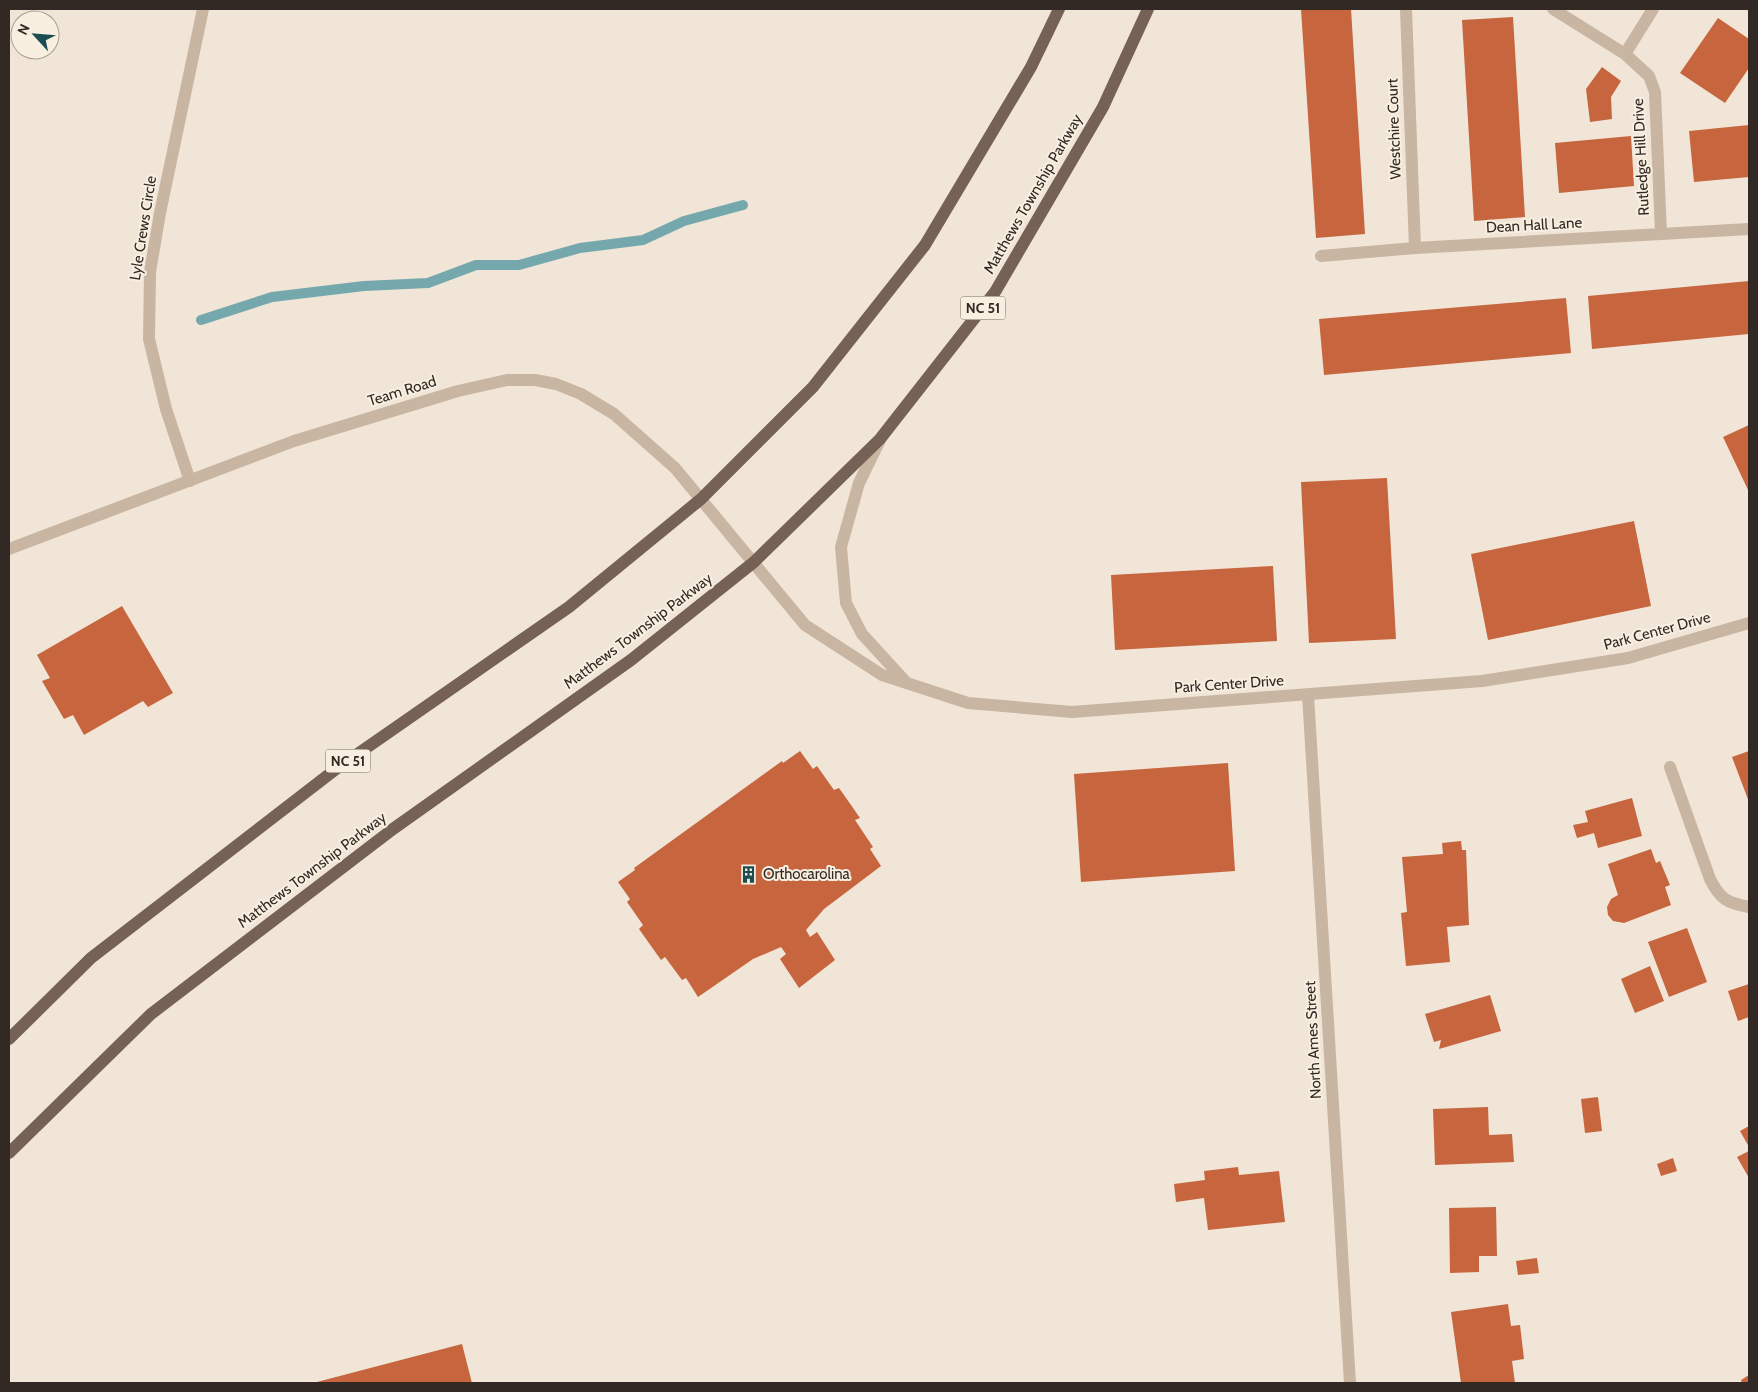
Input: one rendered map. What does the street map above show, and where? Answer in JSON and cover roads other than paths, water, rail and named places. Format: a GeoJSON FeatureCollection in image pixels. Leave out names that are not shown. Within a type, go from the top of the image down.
{"type":"FeatureCollection","features":[{"type":"Feature","properties":{"kind":"main road","name":"NC 51"},"geometry":{"type":"LineString","coordinates":[[9,1039],[91,958],[336,769],[569,607],[701,499],[813,387],[925,245],[1031,67],[1058,9]]}},
{"type":"Feature","properties":{"kind":"main road","name":"Matthews Township Parkway"},"geometry":{"type":"LineString","coordinates":[[9,1152],[151,1014],[394,829],[631,660],[754,562],[880,439],[995,292],[1103,107],[1148,9]]}},
{"type":"Feature","properties":{"kind":"street","name":"Lyle Crews Circle"},"geometry":{"type":"LineString","coordinates":[[190,481],[166,409],[149,339],[150,272],[160,213],[203,9]]}},
{"type":"Feature","properties":{"kind":"street","name":"Westchire Court"},"geometry":{"type":"LineString","coordinates":[[1406,9],[1415,248]]}},
{"type":"Feature","properties":{"kind":"street","name":"Rutledge Hill Drive"},"geometry":{"type":"LineString","coordinates":[[1553,9],[1624,54],[1649,76],[1655,92],[1661,234]]}},
{"type":"Feature","properties":{"kind":"street"},"geometry":{"type":"LineString","coordinates":[[1624,54],[1653,9]]}},
{"type":"Feature","properties":{"kind":"street","name":"Dean Hall Lane"},"geometry":{"type":"LineString","coordinates":[[1321,256],[1415,248],[1749,229]]}},
{"type":"Feature","properties":{"kind":"street","name":"Team Road"},"geometry":{"type":"LineString","coordinates":[[9,550],[294,441],[458,391],[507,380],[535,380],[556,384],[581,394],[614,414],[674,468],[754,562]]}},
{"type":"Feature","properties":{"kind":"street"},"geometry":{"type":"LineString","coordinates":[[880,439],[859,483],[841,547],[846,603],[862,634],[907,683]]}},
{"type":"Feature","properties":{"kind":"street","name":"Park Center Drive"},"geometry":{"type":"LineString","coordinates":[[754,562],[805,625],[882,675],[968,703],[1072,712],[1482,682],[1628,658],[1749,623]]}},
{"type":"Feature","properties":{"kind":"street","name":"North Ames Street"},"geometry":{"type":"LineString","coordinates":[[1308,694],[1350,1383]]}},
{"type":"Feature","properties":{"kind":"street"},"geometry":{"type":"LineString","coordinates":[[1670,766],[1710,879],[1719,896],[1734,904],[1749,907]]}},
{"type":"Feature","properties":{"kind":"waterway"},"geometry":{"type":"LineString","coordinates":[[201,320],[272,297],[364,286],[428,283],[476,265],[519,265],[580,248],[643,240],[684,221],[743,205]]}},
{"type":"Feature","properties":{"kind":"place","name":"Orthocarolina"},"geometry":{"type":"Point","coordinates":[749,874]}}]}
